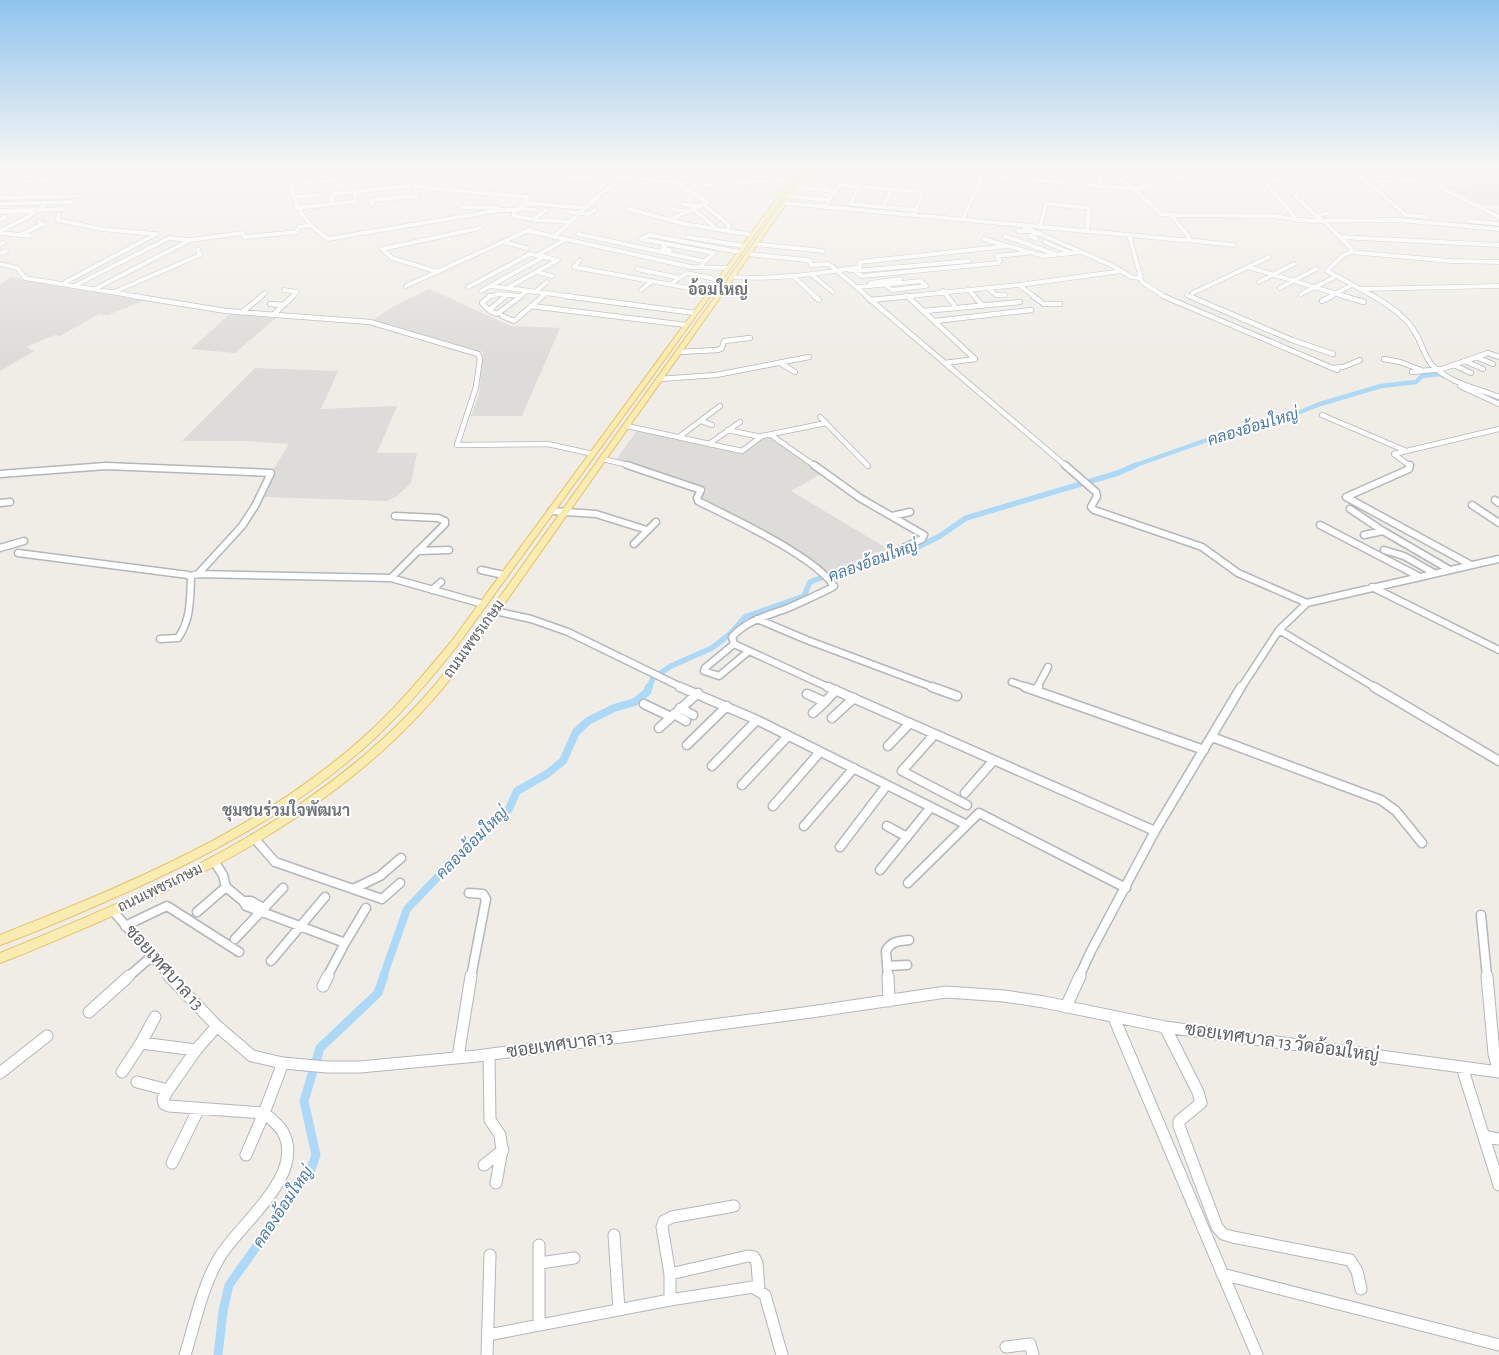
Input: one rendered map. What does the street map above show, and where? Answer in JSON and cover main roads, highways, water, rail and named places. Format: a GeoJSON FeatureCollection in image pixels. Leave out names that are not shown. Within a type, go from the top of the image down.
{"type":"FeatureCollection","features":[{"type":"Feature","properties":{"kind":"main road","name":"ถนนเพชรเกษม"},"geometry":{"type":"LineString","coordinates":[[0,958],[113,911],[214,861],[254,838],[334,784],[379,748],[406,722],[446,678],[495,611],[731,277],[756,230]]}},
{"type":"Feature","properties":{"kind":"main road","name":"ถนนเพชรเกษม"},"geometry":{"type":"LineString","coordinates":[[0,940],[103,899],[180,863],[262,817],[307,787],[369,737],[413,695],[454,644],[712,289],[728,268],[744,251],[755,244],[765,230]]}},
{"type":"Feature","properties":{"kind":"main road"},"geometry":{"type":"LineString","coordinates":[[560,498],[559,504],[568,503],[588,474],[601,461]]}},
{"type":"Feature","properties":{"kind":"main road"},"geometry":{"type":"LineString","coordinates":[[507,572],[525,554],[552,517],[560,516],[560,520]]}},
{"type":"Feature","properties":{"kind":"waterway","name":"คลองอ้อมใหญ่"},"geometry":{"type":"LineString","coordinates":[[1133,466],[1264,420],[1295,414],[1320,404],[1381,386],[1416,382],[1422,376],[1439,374],[1446,377]]}},
{"type":"Feature","properties":{"kind":"waterway"},"geometry":{"type":"LineString","coordinates":[[1483,393],[1499,400]]}},
{"type":"Feature","properties":{"kind":"waterway","name":"คลองอ้อมใหญ่"},"geometry":{"type":"LineString","coordinates":[[649,688],[653,678],[671,666],[712,648],[730,634],[745,617],[804,596],[810,582],[823,577],[842,575],[887,554],[910,551],[940,536],[966,518],[1118,473],[1136,465]]}},
{"type":"Feature","properties":{"kind":"waterway","name":"คลองอ้อมใหญ่"},"geometry":{"type":"LineString","coordinates":[[383,977],[407,909],[473,840],[488,830],[509,809],[517,791],[547,774],[563,761],[576,732],[588,721],[614,708],[635,702],[647,692],[649,687]]}},
{"type":"Feature","properties":{"kind":"waterway","name":"คลองอ้อมใหญ่"},"geometry":{"type":"LineString","coordinates":[[218,1355],[223,1311],[229,1285],[310,1172],[316,1155],[304,1101],[320,1048],[378,993],[384,976]]}},
{"type":"Feature","properties":{"kind":"district","name":"อ้อมใหญ่"},"geometry":{"type":"Point","coordinates":[718,290]}},
{"type":"Feature","properties":{"kind":"district","name":"ชุมชนร่วมใจพัฒนา"},"geometry":{"type":"Point","coordinates":[286,811]}}]}
